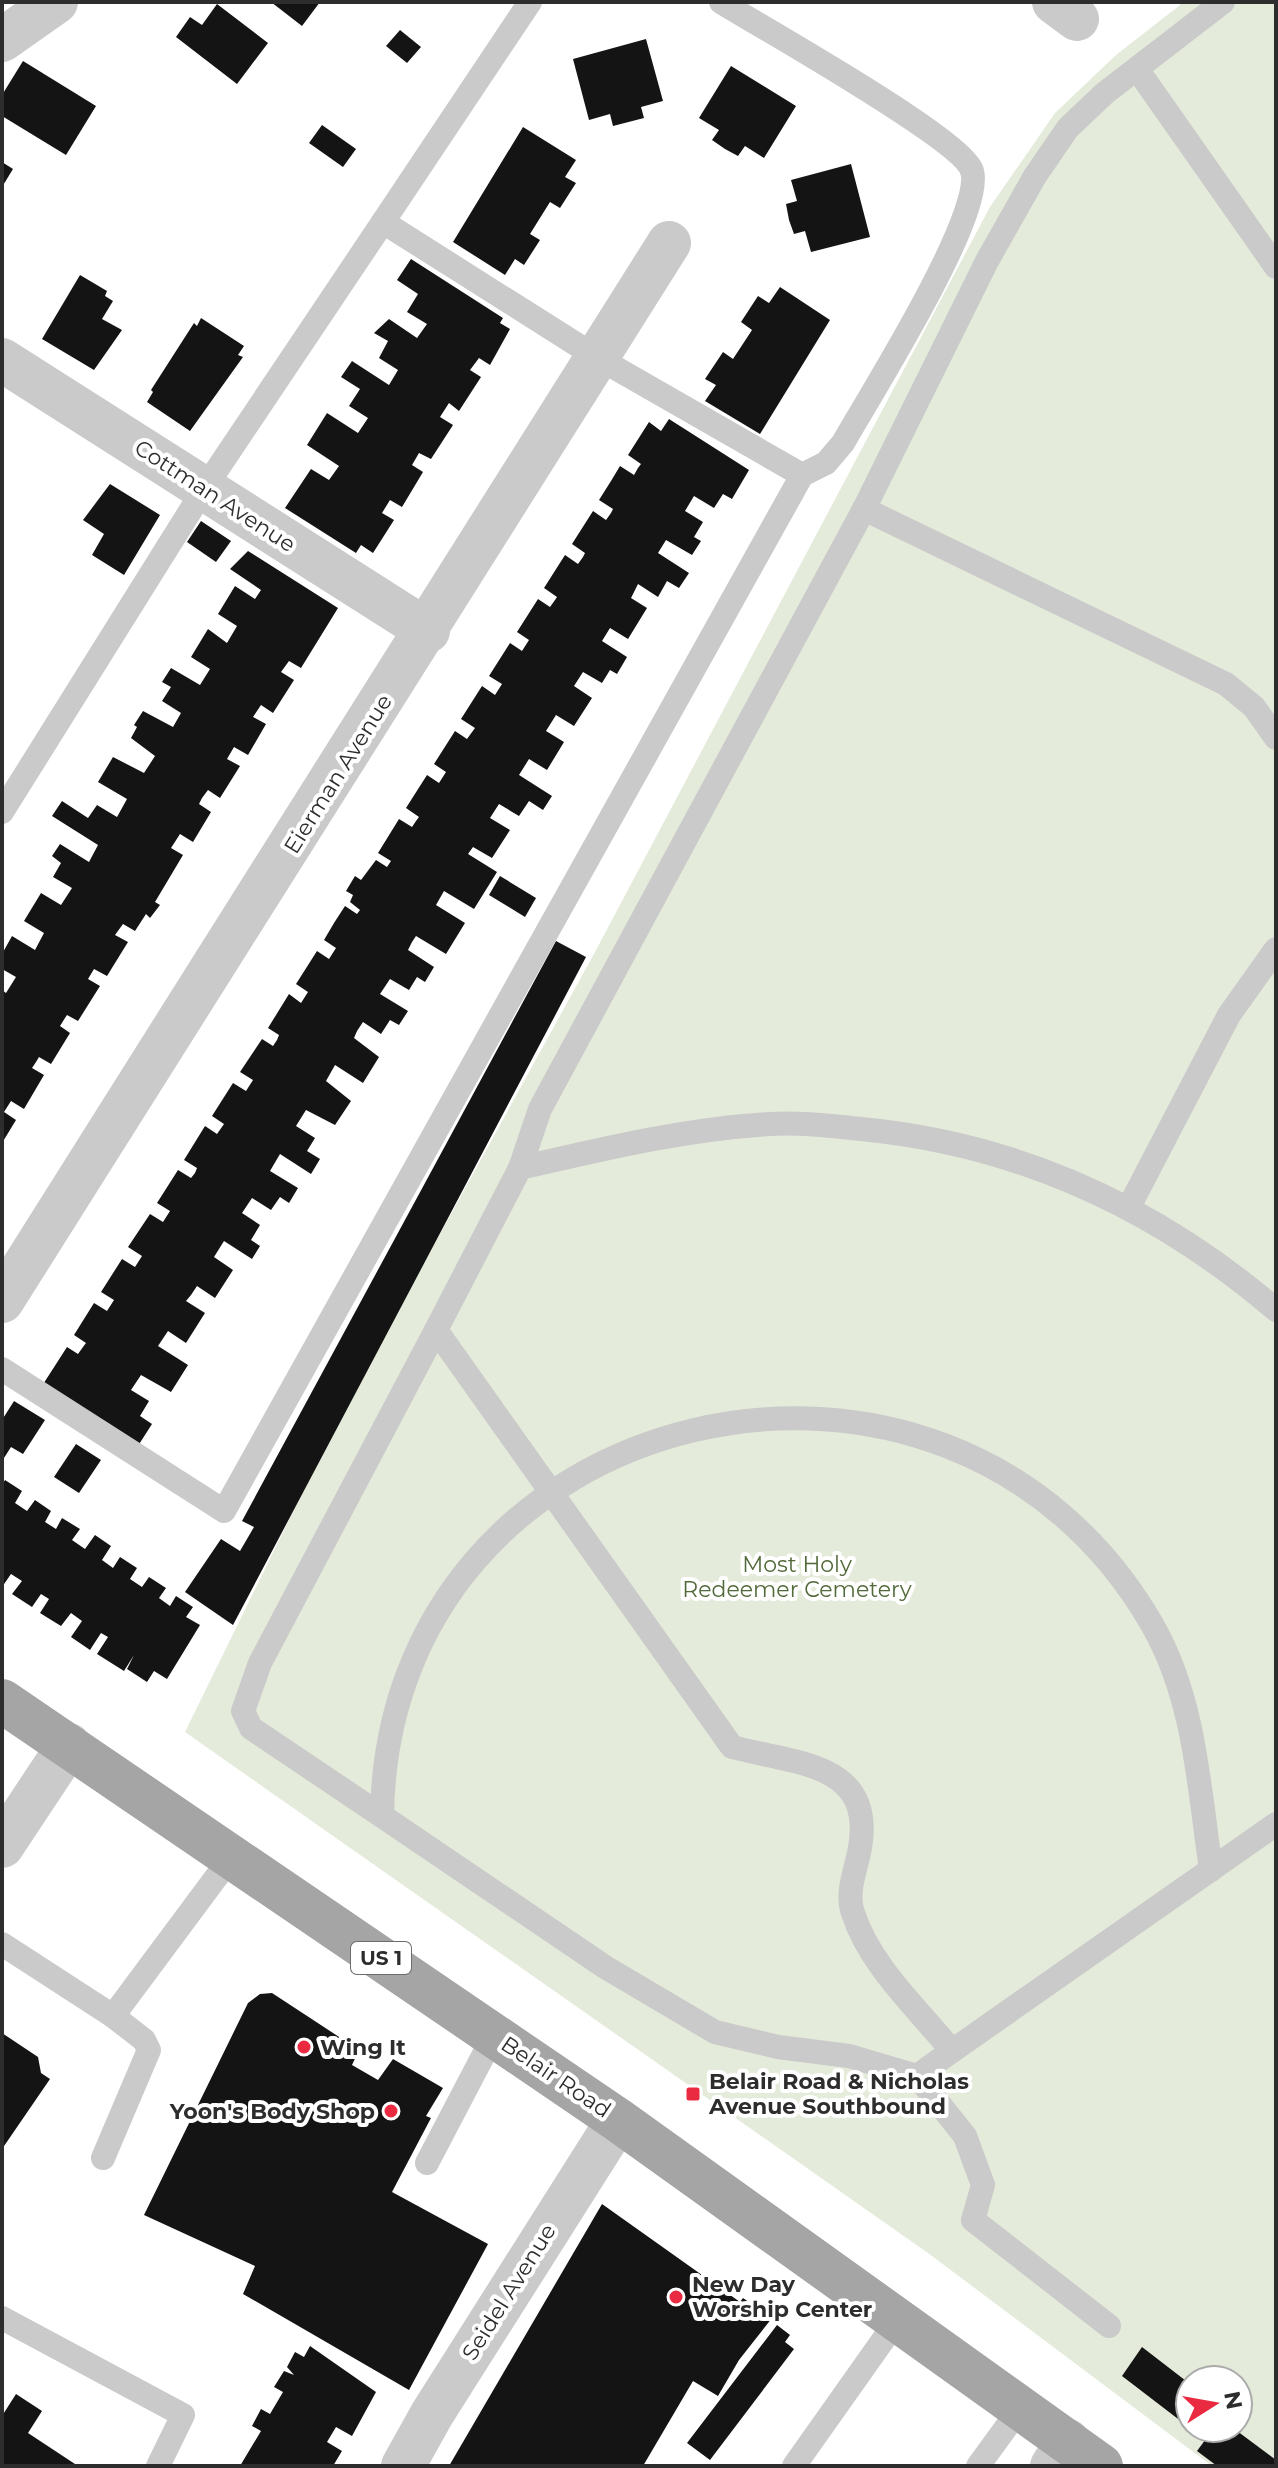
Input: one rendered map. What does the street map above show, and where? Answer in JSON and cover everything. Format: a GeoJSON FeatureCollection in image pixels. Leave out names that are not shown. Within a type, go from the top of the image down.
{"type":"FeatureCollection","features":[{"type":"Feature","properties":{"kind":"main road","name":"Belair Road"},"geometry":{"type":"LineString","coordinates":[[2,1701],[618,2120],[1021,2407],[1073,2458]]}},
{"type":"Feature","properties":{"kind":"street"},"geometry":{"type":"LineString","coordinates":[[2,40],[56,2]]}},
{"type":"Feature","properties":{"kind":"street","name":"Eierman Avenue"},"geometry":{"type":"LineString","coordinates":[[2,1301],[428,631],[669,243]]}},
{"type":"Feature","properties":{"kind":"street","name":"Cottman Avenue"},"geometry":{"type":"LineString","coordinates":[[2,360],[428,631]]}},
{"type":"Feature","properties":{"kind":"street"},"geometry":{"type":"LineString","coordinates":[[2,1846],[69,1745]]}},
{"type":"Feature","properties":{"kind":"street","name":"Seidel Avenue"},"geometry":{"type":"LineString","coordinates":[[403,2466],[432,2414],[618,2120]]}},
{"type":"Feature","properties":{"kind":"lane"},"geometry":{"type":"LineString","coordinates":[[2,812],[204,489],[530,2]]}},
{"type":"Feature","properties":{"kind":"lane"},"geometry":{"type":"LineString","coordinates":[[2,1369],[224,1511],[802,475],[826,463],[843,443],[959,235],[975,187],[971,168],[936,135],[721,2]]}},
{"type":"Feature","properties":{"kind":"lane"},"geometry":{"type":"LineString","coordinates":[[1109,2326],[973,2220],[983,2185],[965,2136],[917,2076],[849,2056],[778,2047],[715,2032],[605,1967],[251,1728],[243,1711],[260,1663],[520,1168],[552,1085],[661,891],[864,509],[987,261],[1035,176],[1068,128],[1223,2]]}},
{"type":"Feature","properties":{"kind":"lane"},"geometry":{"type":"LineString","coordinates":[[1137,69],[1276,267]]}},
{"type":"Feature","properties":{"kind":"lane"},"geometry":{"type":"LineString","coordinates":[[383,222],[598,358],[802,475]]}},
{"type":"Feature","properties":{"kind":"lane"},"geometry":{"type":"LineString","coordinates":[[864,509],[1226,684],[1254,707],[1276,738]]}},
{"type":"Feature","properties":{"kind":"lane"},"geometry":{"type":"LineString","coordinates":[[1129,1207],[1229,1015],[1276,949]]}},
{"type":"Feature","properties":{"kind":"lane"},"geometry":{"type":"LineString","coordinates":[[520,1168],[627,1143],[726,1127],[775,1123],[907,1133],[978,1148],[1047,1171],[1129,1207],[1215,1260],[1276,1310]]}},
{"type":"Feature","properties":{"kind":"lane"},"geometry":{"type":"LineString","coordinates":[[436,1330],[732,1747],[823,1767],[853,1792],[863,1819],[851,1882],[851,1911],[870,1952],[952,2051]]}},
{"type":"Feature","properties":{"kind":"lane"},"geometry":{"type":"LineString","coordinates":[[382,1816],[383,1772],[389,1731],[409,1672],[434,1620],[477,1561],[502,1533],[550,1492],[649,1441],[687,1429],[752,1418],[845,1421],[900,1431],[979,1461],[1056,1511],[1111,1567],[1152,1625],[1181,1688],[1211,1870]]}},
{"type":"Feature","properties":{"kind":"lane"},"geometry":{"type":"LineString","coordinates":[[917,2076],[1276,1824]]}},
{"type":"Feature","properties":{"kind":"lane"},"geometry":{"type":"LineString","coordinates":[[113,2016],[232,1856]]}},
{"type":"Feature","properties":{"kind":"lane"},"geometry":{"type":"LineString","coordinates":[[2,1944],[113,2016],[144,2040],[149,2050],[103,2158]]}},
{"type":"Feature","properties":{"kind":"lane"},"geometry":{"type":"LineString","coordinates":[[427,2163],[494,2035]]}},
{"type":"Feature","properties":{"kind":"lane"},"geometry":{"type":"LineString","coordinates":[[2,2318],[183,2415],[158,2466]]}},
{"type":"Feature","properties":{"kind":"lane"},"geometry":{"type":"LineString","coordinates":[[794,2466],[898,2319]]}},
{"type":"Feature","properties":{"kind":"lane"},"geometry":{"type":"LineString","coordinates":[[978,2466],[1021,2407]]}},
{"type":"Feature","properties":{"kind":"green space","name":"Most Holy Redeemer Cemetery"},"geometry":{"type":"Polygon","coordinates":[[[1184,2],[1276,2],[1276,2466],[1212,2466],[1183,2444],[1254,2444],[1254,2364],[1174,2364],[1174,2438],[928,2253],[185,1732],[340,1416],[595,952],[990,207],[1055,113],[1116,55],[1184,2]]]}},
{"type":"Feature","properties":{"kind":"building"},"geometry":{"type":"Polygon","coordinates":[[[271,2],[320,2],[302,26],[271,2]]]}},
{"type":"Feature","properties":{"kind":"building"},"geometry":{"type":"Polygon","coordinates":[[[217,4],[268,43],[237,84],[176,37],[190,17],[202,25],[217,4]]]}},
{"type":"Feature","properties":{"kind":"building"},"geometry":{"type":"Polygon","coordinates":[[[400,30],[421,47],[407,63],[386,46],[400,30]]]}},
{"type":"Feature","properties":{"kind":"building"},"geometry":{"type":"Polygon","coordinates":[[[646,39],[663,101],[641,107],[644,118],[613,126],[610,114],[589,120],[573,59],[646,39]]]}},
{"type":"Feature","properties":{"kind":"building"},"geometry":{"type":"Polygon","coordinates":[[[23,61],[96,106],[66,155],[2,116],[2,95],[23,61]]]}},
{"type":"Feature","properties":{"kind":"building"},"geometry":{"type":"Polygon","coordinates":[[[731,66],[796,106],[764,158],[745,146],[738,156],[725,149],[712,140],[719,130],[699,118],[731,66]]]}},
{"type":"Feature","properties":{"kind":"building"},"geometry":{"type":"Polygon","coordinates":[[[322,125],[356,149],[343,167],[309,143],[322,125]]]}},
{"type":"Feature","properties":{"kind":"building"},"geometry":{"type":"Polygon","coordinates":[[[523,127],[576,160],[565,177],[576,183],[560,208],[550,202],[530,234],[540,240],[524,265],[515,259],[505,275],[453,242],[523,127]]]}},
{"type":"Feature","properties":{"kind":"building"},"geometry":{"type":"Polygon","coordinates":[[[2,162],[13,169],[2,187],[2,162]]]}},
{"type":"Feature","properties":{"kind":"building"},"geometry":{"type":"Polygon","coordinates":[[[851,164],[870,237],[811,252],[805,231],[794,234],[789,220],[786,204],[797,201],[791,180],[851,164]]]}},
{"type":"Feature","properties":{"kind":"building"},"geometry":{"type":"Polygon","coordinates":[[[411,259],[503,318],[500,323],[510,329],[490,365],[479,358],[470,370],[481,377],[459,411],[449,403],[440,417],[453,425],[431,459],[419,453],[412,465],[423,472],[402,507],[390,500],[382,513],[394,520],[373,553],[361,545],[356,553],[285,508],[311,469],[329,480],[339,466],[307,445],[327,413],[358,433],[368,418],[349,406],[360,389],[341,377],[352,361],[389,385],[398,370],[379,358],[388,341],[374,333],[389,319],[417,338],[427,324],[407,312],[418,294],[397,280],[411,259]]]}},
{"type":"Feature","properties":{"kind":"building"},"geometry":{"type":"Polygon","coordinates":[[[80,275],[107,291],[105,296],[113,301],[102,319],[122,330],[94,370],[42,339],[80,275]]]}},
{"type":"Feature","properties":{"kind":"building"},"geometry":{"type":"Polygon","coordinates":[[[780,287],[830,320],[760,434],[705,401],[716,385],[705,379],[723,352],[733,359],[752,330],[741,322],[758,296],[769,303],[780,287]]]}},
{"type":"Feature","properties":{"kind":"building"},"geometry":{"type":"Polygon","coordinates":[[[201,318],[244,346],[238,355],[243,357],[190,431],[147,402],[153,392],[151,390],[194,323],[197,326],[201,318]]]}},
{"type":"Feature","properties":{"kind":"building"},"geometry":{"type":"Polygon","coordinates":[[[669,419],[749,470],[732,499],[723,494],[714,508],[694,496],[685,511],[703,522],[694,537],[701,541],[692,555],[666,540],[658,553],[689,573],[679,588],[667,581],[658,597],[638,584],[631,598],[647,608],[628,639],[610,628],[602,641],[627,657],[617,674],[610,670],[602,683],[583,672],[574,686],[592,698],[574,726],[556,715],[546,731],[564,742],[547,770],[529,759],[519,775],[552,796],[543,810],[529,801],[519,816],[499,804],[490,818],[510,830],[492,858],[473,847],[468,854],[497,872],[474,909],[444,891],[436,905],[465,923],[446,954],[416,936],[412,942],[408,950],[434,967],[425,982],[417,977],[409,990],[390,979],[380,994],[408,1011],[399,1025],[390,1020],[381,1034],[363,1022],[357,1031],[354,1038],[379,1057],[363,1083],[335,1065],[326,1081],[351,1101],[335,1125],[306,1110],[296,1126],[315,1138],[307,1151],[320,1159],[311,1174],[280,1154],[270,1171],[298,1188],[289,1203],[280,1197],[271,1210],[252,1198],[242,1213],[260,1225],[251,1240],[260,1246],[252,1259],[224,1241],[214,1257],[233,1270],[215,1298],[197,1286],[186,1301],[205,1313],[186,1343],[168,1331],[158,1346],[188,1365],[171,1392],[141,1375],[131,1390],[149,1401],[140,1416],[152,1424],[136,1449],[40,1389],[67,1347],[78,1354],[86,1343],[74,1335],[94,1303],[107,1311],[114,1300],[101,1292],[122,1259],[135,1267],[142,1256],[128,1247],[150,1214],[163,1222],[170,1211],[157,1203],[178,1170],[191,1178],[195,1173],[197,1168],[184,1160],[205,1126],[217,1134],[224,1124],[212,1116],[233,1083],[246,1091],[253,1080],[240,1072],[262,1039],[273,1046],[277,1040],[279,1035],[268,1028],[289,994],[301,1003],[308,992],[296,984],[317,951],[329,959],[336,948],[324,940],[345,906],[357,914],[360,910],[350,902],[353,895],[346,891],[355,876],[361,880],[376,860],[387,867],[391,861],[378,853],[399,819],[412,827],[419,817],[406,808],[427,775],[439,783],[446,772],[434,764],[455,731],[467,739],[475,728],[461,719],[482,686],[495,695],[502,684],[489,676],[510,643],[522,651],[529,640],[517,632],[538,599],[550,607],[557,597],[544,588],[565,555],[578,564],[583,557],[585,553],[572,544],[593,511],[606,520],[611,513],[613,509],[599,500],[620,466],[634,475],[641,464],[628,455],[649,422],[661,431],[669,419]]]}},
{"type":"Feature","properties":{"kind":"building"},"geometry":{"type":"Polygon","coordinates":[[[110,484],[160,515],[124,575],[92,555],[104,534],[83,520],[110,484]]]}},
{"type":"Feature","properties":{"kind":"building"},"geometry":{"type":"Polygon","coordinates":[[[201,521],[231,541],[216,562],[187,542],[201,521]]]}},
{"type":"Feature","properties":{"kind":"building"},"geometry":{"type":"Polygon","coordinates":[[[248,551],[338,608],[301,668],[289,661],[281,672],[294,680],[273,713],[261,705],[253,717],[266,724],[248,755],[234,747],[227,759],[240,766],[220,798],[208,790],[202,798],[199,804],[211,812],[193,842],[180,834],[171,848],[183,855],[155,902],[160,905],[150,918],[146,914],[135,931],[123,924],[115,935],[128,942],[107,976],[94,969],[88,979],[100,986],[78,1021],[67,1015],[65,1018],[60,1026],[70,1033],[51,1064],[39,1057],[32,1068],[44,1075],[24,1109],[11,1101],[4,1112],[16,1120],[2,1143],[2,990],[6,993],[16,977],[2,969],[2,954],[12,936],[35,950],[44,933],[24,921],[41,893],[61,905],[72,888],[53,877],[61,863],[52,856],[60,844],[89,862],[98,845],[52,816],[62,801],[88,818],[97,805],[117,817],[127,799],[98,782],[113,757],[144,773],[155,756],[131,738],[137,727],[134,725],[143,711],[173,727],[181,713],[162,701],[171,687],[162,682],[171,668],[200,685],[210,669],[191,657],[208,629],[227,643],[237,626],[218,614],[235,586],[255,599],[261,590],[230,569],[248,551]]]}},
{"type":"Feature","properties":{"kind":"building"},"geometry":{"type":"Polygon","coordinates":[[[500,876],[536,898],[525,917],[489,895],[500,876]]]}},
{"type":"Feature","properties":{"kind":"building"},"geometry":{"type":"Polygon","coordinates":[[[556,941],[586,957],[233,1625],[185,1592],[221,1539],[240,1551],[254,1527],[242,1521],[556,941]]]}},
{"type":"Feature","properties":{"kind":"building"},"geometry":{"type":"Polygon","coordinates":[[[14,1401],[45,1420],[23,1454],[11,1447],[2,1461],[2,1420],[14,1401]]]}},
{"type":"Feature","properties":{"kind":"building"},"geometry":{"type":"Polygon","coordinates":[[[76,1444],[101,1460],[79,1493],[54,1477],[76,1444]]]}},
{"type":"Feature","properties":{"kind":"building"},"geometry":{"type":"Polygon","coordinates":[[[5,1480],[22,1491],[15,1503],[27,1511],[35,1500],[51,1511],[45,1522],[56,1529],[62,1518],[80,1529],[72,1540],[85,1549],[95,1535],[111,1546],[102,1560],[113,1568],[120,1557],[137,1568],[130,1579],[142,1587],[149,1577],[166,1588],[159,1598],[170,1606],[176,1596],[193,1607],[186,1617],[200,1625],[167,1679],[154,1671],[147,1682],[127,1669],[134,1655],[124,1671],[97,1654],[108,1637],[101,1633],[90,1650],[71,1637],[82,1621],[71,1613],[61,1626],[40,1613],[49,1599],[41,1594],[32,1607],[12,1594],[22,1581],[11,1574],[2,1587],[2,1485],[5,1480]]]}},
{"type":"Feature","properties":{"kind":"building"},"geometry":{"type":"Polygon","coordinates":[[[272,1993],[359,2050],[352,2065],[378,2080],[393,2059],[443,2088],[426,2116],[431,2118],[392,2192],[488,2244],[409,2390],[243,2294],[255,2266],[144,2215],[248,2003],[260,1994],[272,1993]]]}},
{"type":"Feature","properties":{"kind":"building"},"geometry":{"type":"Polygon","coordinates":[[[2,2033],[38,2057],[41,2073],[50,2079],[2,2149],[2,2033]]]}},
{"type":"Feature","properties":{"kind":"building"},"geometry":{"type":"Polygon","coordinates":[[[602,2204],[740,2302],[743,2298],[772,2318],[739,2360],[718,2396],[693,2381],[643,2466],[449,2466],[602,2204]]]}},
{"type":"Feature","properties":{"kind":"building"},"geometry":{"type":"Polygon","coordinates":[[[777,2325],[790,2335],[785,2342],[794,2349],[710,2460],[687,2443],[777,2325]]]}},
{"type":"Feature","properties":{"kind":"building"},"geometry":{"type":"Polygon","coordinates":[[[310,2346],[376,2392],[352,2436],[336,2427],[327,2442],[342,2451],[333,2466],[240,2466],[261,2431],[252,2426],[261,2409],[270,2414],[283,2392],[274,2387],[284,2371],[294,2375],[287,2367],[295,2352],[304,2357],[310,2346]]]}},
{"type":"Feature","properties":{"kind":"building"},"geometry":{"type":"Polygon","coordinates":[[[1142,2347],[1174,2372],[1174,2416],[1122,2376],[1142,2347]]]}},
{"type":"Feature","properties":{"kind":"building"},"geometry":{"type":"Polygon","coordinates":[[[16,2394],[42,2411],[28,2433],[78,2466],[2,2466],[2,2416],[16,2394]]]}},
{"type":"Feature","properties":{"kind":"building"},"geometry":{"type":"Polygon","coordinates":[[[1202,2444],[1254,2444],[1276,2460],[1276,2466],[1217,2466],[1197,2451],[1202,2444]]]}},
{"type":"Feature","properties":{"kind":"place","name":"Wing It"},"geometry":{"type":"Point","coordinates":[304,2047]}},
{"type":"Feature","properties":{"kind":"place","name":"Belair Road & Nicholas Avenue Southbound"},"geometry":{"type":"Point","coordinates":[693,2094]}},
{"type":"Feature","properties":{"kind":"place","name":"Yoon's Body Shop"},"geometry":{"type":"Point","coordinates":[391,2111]}},
{"type":"Feature","properties":{"kind":"place","name":"New Day Worship Center"},"geometry":{"type":"Point","coordinates":[676,2297]}}]}
